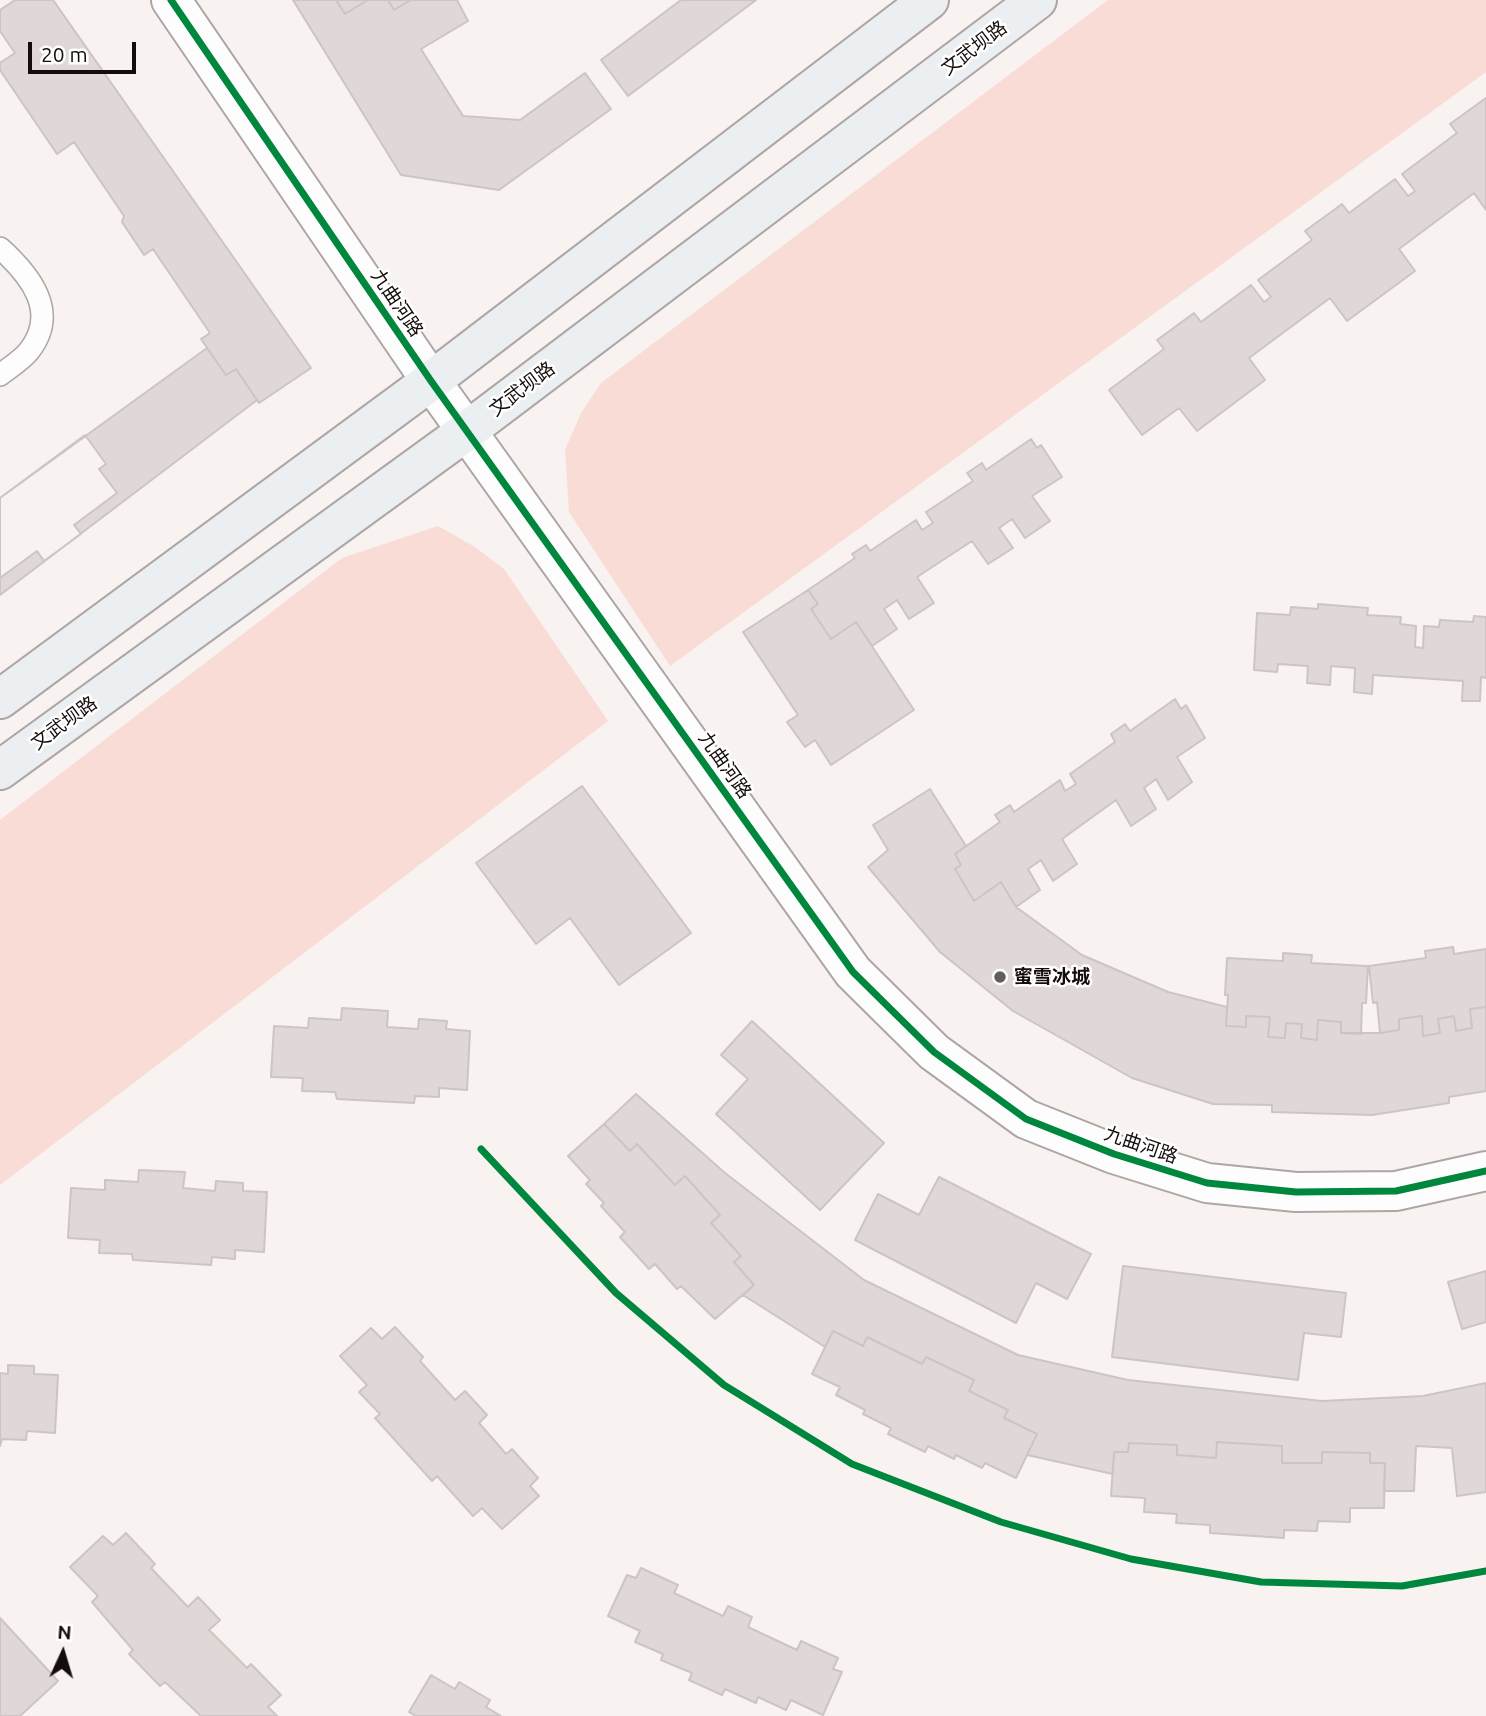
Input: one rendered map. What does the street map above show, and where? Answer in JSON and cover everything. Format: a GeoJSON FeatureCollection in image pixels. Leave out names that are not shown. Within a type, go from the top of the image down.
{"type":"FeatureCollection","features":[{"type":"Feature","properties":{"kind":"main road"},"geometry":{"type":"LineString","coordinates":[[0,699],[431,381],[929,0]]}},
{"type":"Feature","properties":{"kind":"main road","name":"文武坝路"},"geometry":{"type":"LineString","coordinates":[[0,770],[468,430],[1037,0]]}},
{"type":"Feature","properties":{"kind":"street","name":"九曲河路"},"geometry":{"type":"LineString","coordinates":[[171,0],[431,381],[853,972],[934,1052],[1026,1119],[1114,1154],[1207,1183],[1296,1192],[1396,1191],[1486,1171]]}},
{"type":"Feature","properties":{"kind":"lane"},"geometry":{"type":"LineString","coordinates":[[0,248],[22,268],[39,295],[43,322],[30,350],[0,376]]}},
{"type":"Feature","properties":{"kind":"shaded area"},"geometry":{"type":"Polygon","coordinates":[[[1108,0],[1486,0],[1486,72],[670,666],[569,512],[565,450],[581,413],[601,383],[1108,0]]]}},
{"type":"Feature","properties":{"kind":"shaded area"},"geometry":{"type":"Polygon","coordinates":[[[438,526],[475,547],[504,569],[608,721],[0,1185],[0,820],[342,558],[438,526]]]}},
{"type":"Feature","properties":{"kind":"building"},"geometry":{"type":"Polygon","coordinates":[[[15,0],[53,0],[311,368],[259,403],[236,369],[226,375],[201,339],[210,333],[153,249],[144,255],[122,222],[124,216],[74,142],[57,154],[0,70],[0,63],[15,53],[0,31],[0,10],[15,0]]]}},
{"type":"Feature","properties":{"kind":"building"},"geometry":{"type":"Polygon","coordinates":[[[293,0],[336,0],[345,14],[368,0],[388,0],[394,10],[411,0],[457,0],[468,21],[421,49],[463,116],[520,120],[585,73],[611,109],[499,190],[401,175],[293,0]]]}},
{"type":"Feature","properties":{"kind":"building"},"geometry":{"type":"Polygon","coordinates":[[[336,0],[368,0],[345,14],[336,0]]]}},
{"type":"Feature","properties":{"kind":"building"},"geometry":{"type":"Polygon","coordinates":[[[388,0],[411,0],[394,10],[388,0]]]}},
{"type":"Feature","properties":{"kind":"building"},"geometry":{"type":"Polygon","coordinates":[[[681,0],[756,0],[628,96],[601,60],[681,0]]]}},
{"type":"Feature","properties":{"kind":"building"},"geometry":{"type":"Polygon","coordinates":[[[1486,98],[1486,210],[1474,193],[1399,249],[1415,271],[1347,321],[1330,298],[1249,358],[1265,380],[1197,431],[1179,408],[1142,435],[1109,390],[1164,349],[1157,340],[1194,313],[1201,322],[1251,285],[1264,302],[1271,297],[1258,280],[1312,240],[1305,231],[1342,204],[1349,213],[1395,179],[1408,196],[1415,191],[1402,174],[1457,133],[1450,124],[1486,98]]]}},
{"type":"Feature","properties":{"kind":"building"},"geometry":{"type":"Polygon","coordinates":[[[207,348],[226,375],[236,369],[257,400],[0,595],[0,498],[207,348]]]}},
{"type":"Feature","properties":{"kind":"building"},"geometry":{"type":"Polygon","coordinates":[[[85,435],[106,464],[99,469],[117,493],[74,525],[81,534],[44,561],[37,551],[0,578],[0,498],[85,435]]]}},
{"type":"Feature","properties":{"kind":"building"},"geometry":{"type":"Polygon","coordinates":[[[1031,439],[1037,448],[1041,445],[1062,477],[1032,496],[1050,521],[1025,538],[1012,519],[999,528],[1013,548],[988,564],[972,541],[917,577],[934,603],[909,619],[897,600],[884,609],[897,629],[872,646],[856,622],[831,639],[811,609],[818,604],[808,590],[855,558],[852,554],[866,545],[870,551],[916,520],[922,530],[933,523],[926,512],[973,481],[967,473],[982,463],[986,470],[1031,439]]]}},
{"type":"Feature","properties":{"kind":"building"},"geometry":{"type":"Polygon","coordinates":[[[808,590],[818,604],[811,609],[831,639],[856,622],[914,710],[831,765],[815,740],[805,747],[787,722],[798,715],[743,632],[808,590]]]}},
{"type":"Feature","properties":{"kind":"building"},"geometry":{"type":"Polygon","coordinates":[[[1318,604],[1368,608],[1367,615],[1401,617],[1400,624],[1416,626],[1415,647],[1423,648],[1424,626],[1439,627],[1440,620],[1473,622],[1474,616],[1486,617],[1486,678],[1481,677],[1480,701],[1462,701],[1463,681],[1373,675],[1372,694],[1354,692],[1355,668],[1331,666],[1330,685],[1307,683],[1308,666],[1278,664],[1277,672],[1254,670],[1257,613],[1290,615],[1291,607],[1318,609],[1318,604]]]}},
{"type":"Feature","properties":{"kind":"building"},"geometry":{"type":"Polygon","coordinates":[[[1175,699],[1181,709],[1186,705],[1205,738],[1177,757],[1192,782],[1168,800],[1156,779],[1144,788],[1156,809],[1131,826],[1116,800],[1062,839],[1077,864],[1053,881],[1041,860],[1028,869],[1040,890],[1016,907],[1001,882],[974,901],[955,869],[961,865],[955,854],[1000,822],[995,815],[1010,805],[1014,812],[1060,780],[1065,791],[1076,784],[1070,774],[1115,742],[1111,734],[1125,724],[1130,731],[1175,699]]]}},
{"type":"Feature","properties":{"kind":"building"},"geometry":{"type":"Polygon","coordinates":[[[582,786],[691,933],[619,985],[570,918],[536,944],[476,863],[582,786]]]}},
{"type":"Feature","properties":{"kind":"building"},"geometry":{"type":"Polygon","coordinates":[[[930,789],[966,846],[955,854],[961,865],[955,869],[974,901],[1001,882],[1016,907],[1082,955],[1168,992],[1227,1007],[1226,1026],[1246,1027],[1246,1016],[1270,1017],[1268,1037],[1285,1038],[1286,1023],[1302,1024],[1301,1038],[1317,1040],[1318,1020],[1341,1022],[1341,1033],[1380,1033],[1399,1030],[1399,1019],[1422,1016],[1423,1036],[1440,1033],[1438,1019],[1454,1016],[1456,1031],[1472,1028],[1470,1009],[1486,1007],[1486,1091],[1449,1097],[1449,1103],[1372,1115],[1272,1112],[1272,1105],[1213,1104],[1132,1078],[1013,1011],[940,952],[868,867],[888,850],[873,825],[930,789]]]}},
{"type":"Feature","properties":{"kind":"building"},"geometry":{"type":"Polygon","coordinates":[[[1453,947],[1454,954],[1486,949],[1486,1007],[1470,1009],[1472,1028],[1456,1031],[1454,1016],[1438,1019],[1440,1033],[1423,1036],[1422,1016],[1399,1019],[1399,1030],[1380,1033],[1369,966],[1426,958],[1425,951],[1453,947]]]}},
{"type":"Feature","properties":{"kind":"building"},"geometry":{"type":"Polygon","coordinates":[[[1283,953],[1312,955],[1311,963],[1368,966],[1366,1003],[1362,1003],[1361,1034],[1341,1033],[1341,1022],[1318,1020],[1317,1040],[1301,1038],[1302,1024],[1286,1023],[1285,1038],[1268,1037],[1270,1017],[1246,1016],[1246,1027],[1226,1026],[1227,958],[1283,961],[1283,953]]]}},
{"type":"Feature","properties":{"kind":"building"},"geometry":{"type":"Polygon","coordinates":[[[342,1008],[388,1011],[387,1027],[418,1029],[419,1019],[447,1021],[446,1029],[470,1031],[467,1090],[439,1088],[439,1097],[415,1096],[414,1103],[337,1099],[335,1092],[302,1091],[303,1078],[271,1077],[274,1026],[308,1028],[309,1018],[341,1020],[342,1008]]]}},
{"type":"Feature","properties":{"kind":"building"},"geometry":{"type":"Polygon","coordinates":[[[752,1021],[884,1143],[820,1210],[716,1114],[748,1079],[721,1055],[752,1021]]]}},
{"type":"Feature","properties":{"kind":"building"},"geometry":{"type":"Polygon","coordinates":[[[636,1094],[725,1173],[864,1280],[1018,1355],[1128,1380],[1322,1401],[1423,1396],[1486,1383],[1486,1492],[1457,1496],[1452,1448],[1416,1446],[1414,1491],[1384,1491],[1385,1463],[1370,1463],[1370,1453],[1322,1452],[1322,1463],[1282,1463],[1282,1446],[1217,1442],[1216,1458],[1177,1455],[1177,1445],[1129,1443],[1128,1452],[1114,1452],[1113,1474],[1027,1455],[1037,1434],[1004,1418],[1008,1410],[969,1391],[974,1380],[926,1357],[922,1364],[867,1337],[863,1346],[833,1331],[825,1347],[743,1295],[754,1285],[734,1262],[741,1256],[711,1223],[720,1215],[685,1176],[675,1185],[637,1144],[630,1151],[604,1124],[636,1094]]]}},
{"type":"Feature","properties":{"kind":"building"},"geometry":{"type":"Polygon","coordinates":[[[604,1124],[630,1151],[637,1144],[675,1185],[685,1176],[720,1215],[711,1223],[741,1256],[734,1262],[754,1285],[715,1319],[681,1286],[677,1289],[655,1264],[649,1269],[620,1237],[625,1232],[601,1206],[604,1203],[586,1184],[590,1180],[568,1156],[604,1124]]]}},
{"type":"Feature","properties":{"kind":"building"},"geometry":{"type":"Polygon","coordinates":[[[139,1170],[185,1172],[183,1188],[215,1191],[216,1181],[243,1183],[243,1191],[267,1192],[264,1252],[235,1250],[235,1259],[212,1257],[211,1265],[133,1260],[132,1254],[99,1253],[100,1240],[68,1238],[71,1188],[105,1190],[105,1180],[138,1182],[139,1170]]]}},
{"type":"Feature","properties":{"kind":"building"},"geometry":{"type":"Polygon","coordinates":[[[939,1177],[1091,1254],[1067,1299],[1036,1283],[1016,1323],[855,1240],[878,1194],[919,1215],[939,1177]]]}},
{"type":"Feature","properties":{"kind":"building"},"geometry":{"type":"Polygon","coordinates":[[[1123,1266],[1346,1293],[1341,1337],[1304,1333],[1298,1380],[1112,1357],[1123,1266]]]}},
{"type":"Feature","properties":{"kind":"building"},"geometry":{"type":"Polygon","coordinates":[[[1486,1271],[1486,1322],[1462,1329],[1448,1282],[1486,1271]]]}},
{"type":"Feature","properties":{"kind":"building"},"geometry":{"type":"Polygon","coordinates":[[[395,1327],[423,1357],[420,1361],[455,1400],[465,1391],[487,1415],[479,1423],[506,1454],[512,1449],[538,1478],[530,1486],[539,1496],[502,1529],[482,1508],[473,1516],[437,1476],[432,1481],[375,1418],[380,1414],[359,1392],[367,1385],[340,1356],[371,1328],[382,1339],[395,1327]]]}},
{"type":"Feature","properties":{"kind":"building"},"geometry":{"type":"Polygon","coordinates":[[[833,1331],[863,1346],[867,1337],[922,1364],[926,1357],[974,1380],[969,1391],[1008,1410],[1004,1418],[1037,1434],[1016,1478],[985,1463],[982,1468],[956,1455],[954,1459],[928,1446],[925,1452],[888,1434],[891,1428],[863,1414],[865,1410],[836,1395],[840,1387],[812,1374],[833,1331]]]}},
{"type":"Feature","properties":{"kind":"building"},"geometry":{"type":"Polygon","coordinates":[[[8,1365],[34,1366],[34,1374],[58,1375],[55,1433],[27,1431],[26,1440],[2,1439],[0,1446],[0,1373],[8,1374],[8,1365]]]}},
{"type":"Feature","properties":{"kind":"building"},"geometry":{"type":"Polygon","coordinates":[[[1217,1442],[1282,1446],[1282,1463],[1322,1463],[1322,1452],[1370,1453],[1370,1463],[1385,1463],[1384,1508],[1350,1508],[1350,1522],[1318,1521],[1317,1531],[1284,1530],[1284,1538],[1210,1533],[1210,1525],[1176,1523],[1177,1514],[1144,1512],[1145,1498],[1111,1496],[1114,1452],[1128,1452],[1129,1443],[1177,1445],[1177,1455],[1216,1458],[1217,1442]]]}},
{"type":"Feature","properties":{"kind":"building"},"geometry":{"type":"Polygon","coordinates":[[[126,1533],[155,1564],[151,1568],[188,1607],[198,1597],[220,1620],[209,1630],[247,1668],[251,1664],[281,1695],[268,1707],[277,1716],[201,1716],[165,1682],[160,1686],[129,1654],[133,1650],[92,1602],[98,1596],[70,1567],[103,1536],[113,1545],[126,1533]]]}},
{"type":"Feature","properties":{"kind":"building"},"geometry":{"type":"Polygon","coordinates":[[[641,1568],[678,1585],[674,1593],[723,1616],[728,1606],[752,1617],[748,1627],[797,1650],[801,1641],[838,1658],[833,1669],[842,1672],[823,1715],[791,1700],[786,1710],[758,1697],[756,1703],[725,1689],[722,1695],[689,1680],[692,1673],[661,1660],[663,1654],[635,1642],[640,1631],[608,1616],[627,1575],[636,1578],[641,1568]]]}},
{"type":"Feature","properties":{"kind":"building"},"geometry":{"type":"Polygon","coordinates":[[[0,1618],[58,1681],[20,1716],[0,1716],[0,1618]]]}},
{"type":"Feature","properties":{"kind":"building"},"geometry":{"type":"Polygon","coordinates":[[[431,1675],[455,1689],[459,1682],[490,1700],[486,1707],[501,1716],[416,1716],[409,1712],[431,1675]]]}},
{"type":"Feature","properties":{"kind":"cycle path"},"geometry":{"type":"LineString","coordinates":[[171,0],[431,381],[853,972],[934,1052],[1026,1119],[1114,1154],[1207,1183],[1296,1192],[1396,1191],[1486,1171]]}},
{"type":"Feature","properties":{"kind":"cycle path"},"geometry":{"type":"LineString","coordinates":[[481,1149],[616,1293],[724,1385],[852,1464],[1001,1522],[1131,1559],[1261,1582],[1402,1586],[1486,1571]]}},
{"type":"Feature","properties":{"kind":"place","name":"蜜雪冰城"},"geometry":{"type":"Point","coordinates":[1000,977]}}]}
